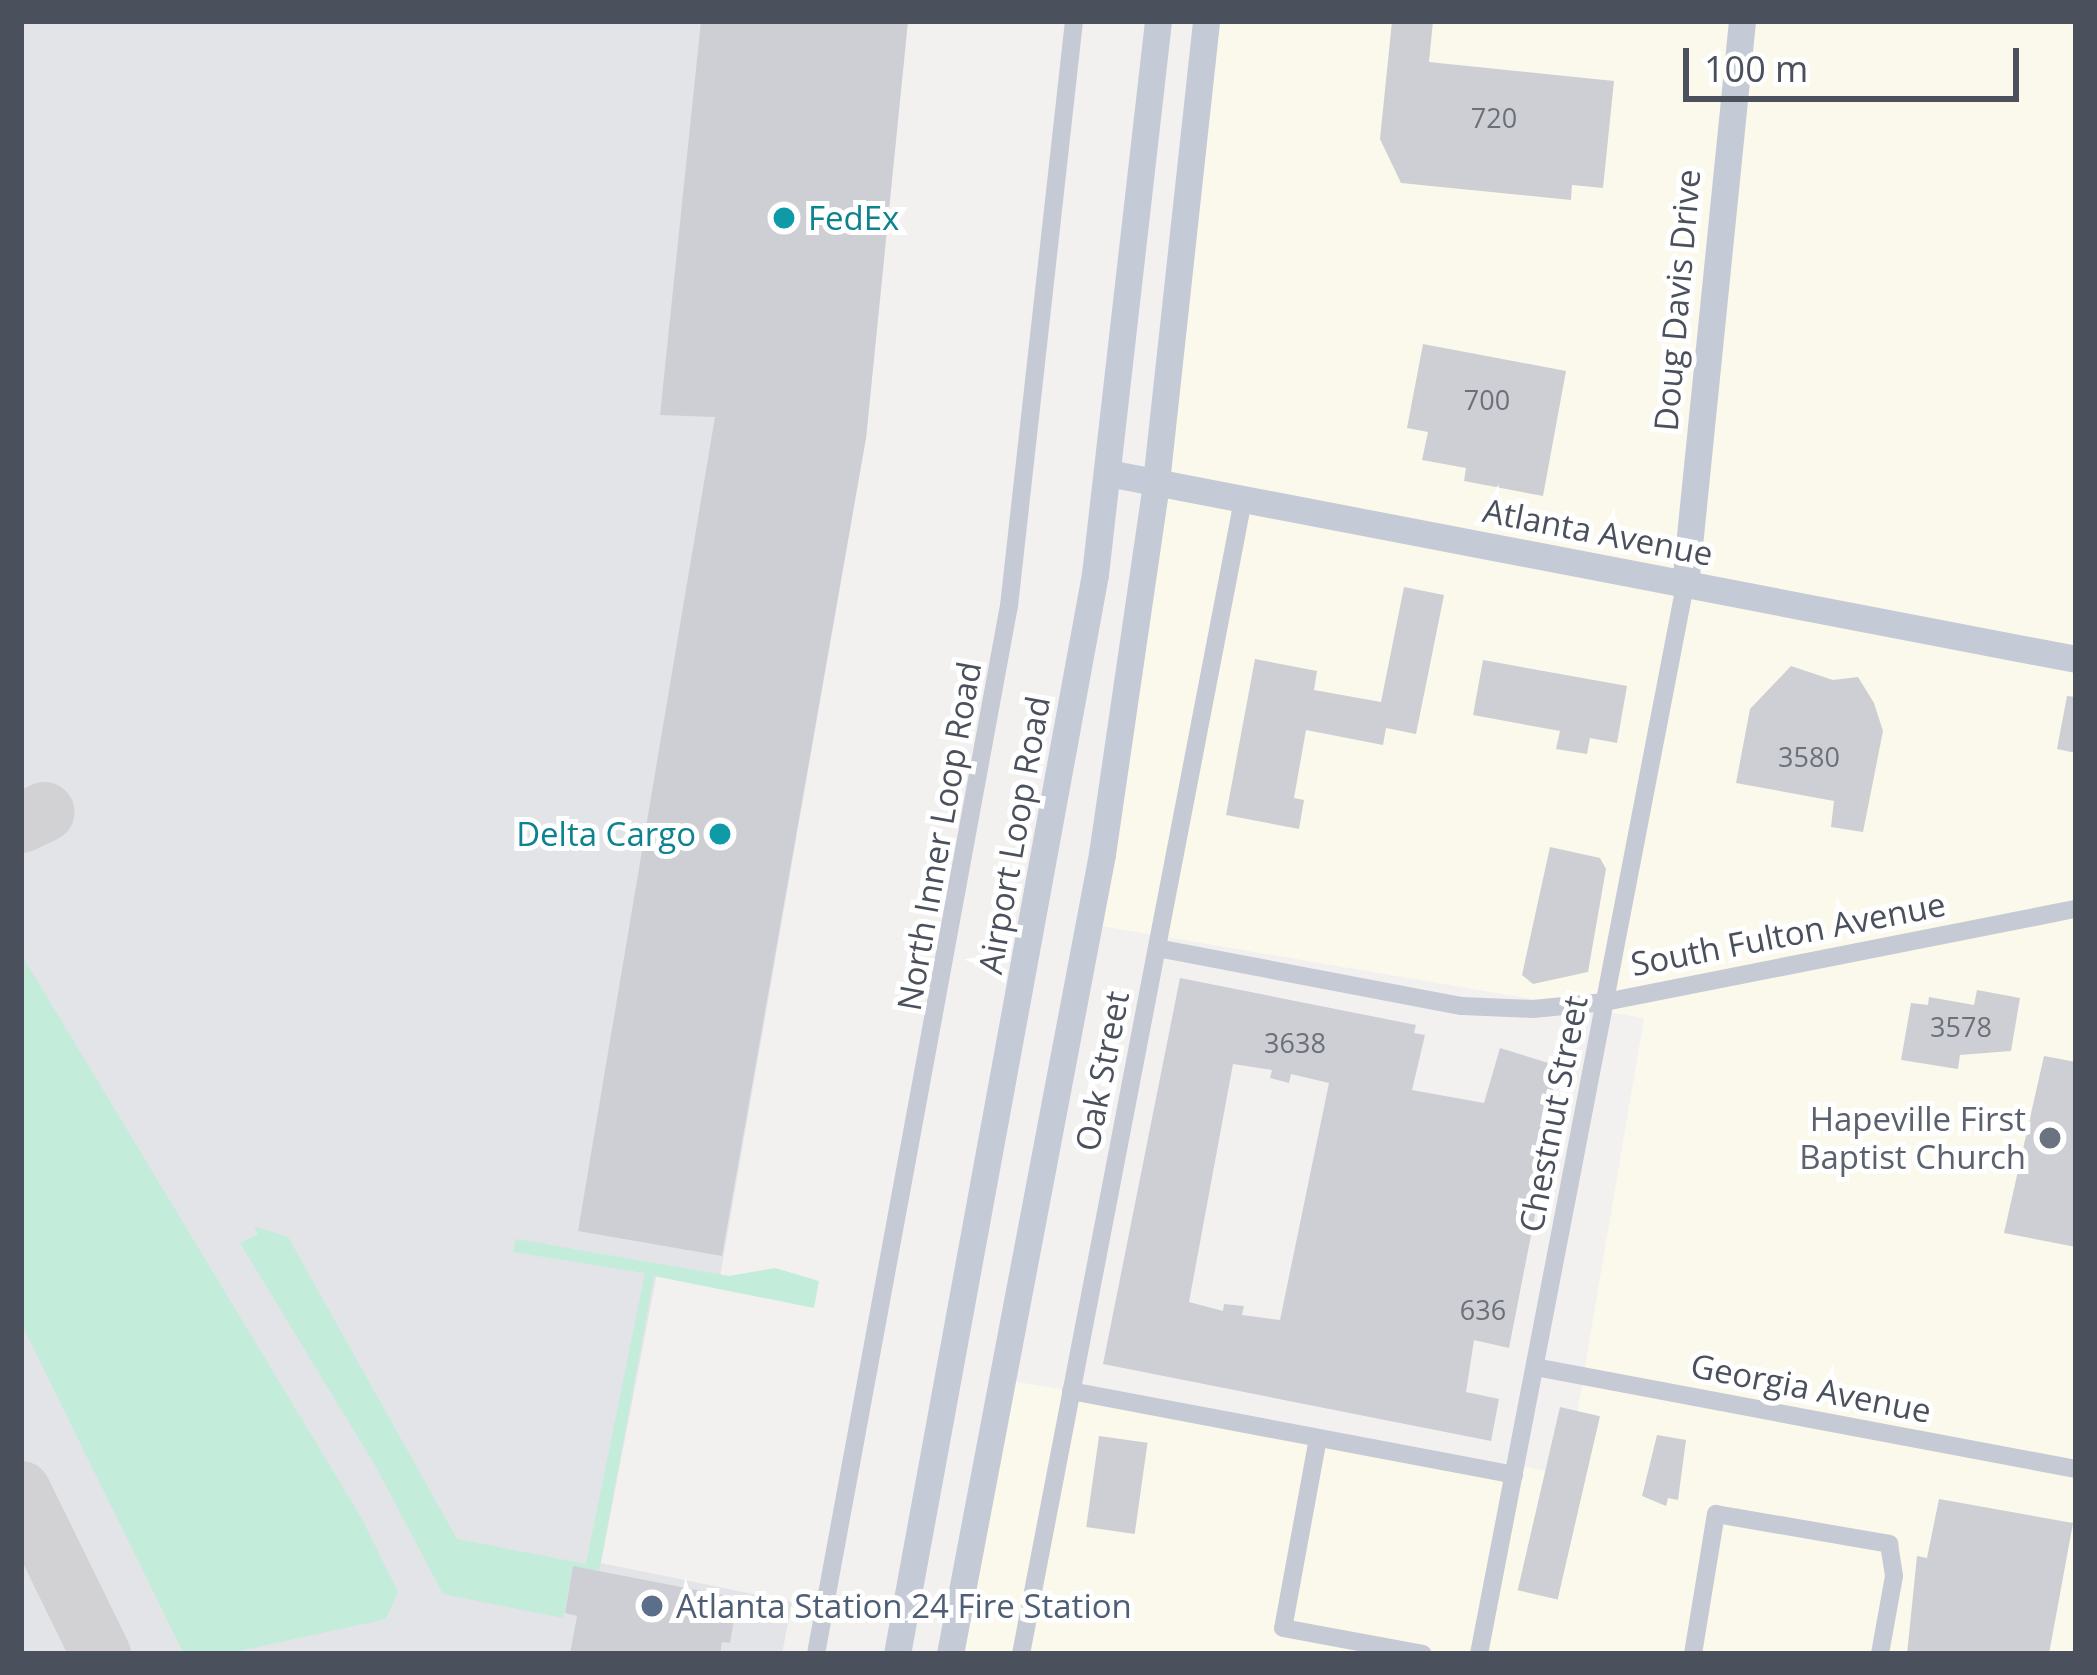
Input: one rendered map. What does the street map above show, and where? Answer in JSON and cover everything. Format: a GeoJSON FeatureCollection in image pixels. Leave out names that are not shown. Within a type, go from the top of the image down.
{"type":"FeatureCollection","features":[{"type":"Feature","properties":{"kind":"main road","name":"Airport Loop Road"},"geometry":{"type":"LineString","coordinates":[[897,1654],[1042,894],[1108,472],[1158,21]]}},
{"type":"Feature","properties":{"kind":"main road"},"geometry":{"type":"LineString","coordinates":[[950,1654],[1102,854],[1156,482],[1206,21]]}},
{"type":"Feature","properties":{"kind":"main road","name":"Doug Davis Drive"},"geometry":{"type":"LineString","coordinates":[[1685,585],[1742,21]]}},
{"type":"Feature","properties":{"kind":"main road","name":"Atlanta Avenue"},"geometry":{"type":"LineString","coordinates":[[1108,472],[2076,659]]}},
{"type":"Feature","properties":{"kind":"street","name":"North Inner Loop Road"},"geometry":{"type":"LineString","coordinates":[[816,1654],[1009,607],[1074,21]]}},
{"type":"Feature","properties":{"kind":"street","name":"Oak Street"},"geometry":{"type":"LineString","coordinates":[[1021,1654],[1244,500]]}},
{"type":"Feature","properties":{"kind":"street","name":"Chestnut Street"},"geometry":{"type":"LineString","coordinates":[[1479,1654],[1685,585]]}},
{"type":"Feature","properties":{"kind":"street","name":"South Fulton Avenue"},"geometry":{"type":"LineString","coordinates":[[1156,948],[1462,1006],[1605,1002],[2076,909]]}},
{"type":"Feature","properties":{"kind":"street","name":"Georgia Avenue"},"geometry":{"type":"LineString","coordinates":[[1534,1366],[2076,1469]]}},
{"type":"Feature","properties":{"kind":"street"},"geometry":{"type":"LineString","coordinates":[[1071,1391],[1514,1475]]}},
{"type":"Feature","properties":{"kind":"street"},"geometry":{"type":"LineString","coordinates":[[1318,1438],[1283,1628],[1423,1654]]}},
{"type":"Feature","properties":{"kind":"street"},"geometry":{"type":"LineString","coordinates":[[1693,1654],[1716,1514],[1889,1544],[1894,1576],[1880,1654]]}},
{"type":"Feature","properties":{"kind":"shaded area"},"geometry":{"type":"Polygon","coordinates":[[[21,21],[908,21],[866,438],[719,1283],[657,1273],[601,1563],[792,1602],[782,1654],[21,1654],[21,21]]]}},
{"type":"Feature","properties":{"kind":"shaded area"},"geometry":{"type":"Polygon","coordinates":[[[1207,21],[2076,21],[2076,1654],[952,1654],[1000,1379],[1567,1474],[1644,1018],[1078,922],[1141,553],[1207,21]]]}},
{"type":"Feature","properties":{"kind":"green space"},"geometry":{"type":"Polygon","coordinates":[[[21,954],[362,1519],[398,1592],[386,1619],[225,1654],[184,1654],[21,1323],[21,954]]]}},
{"type":"Feature","properties":{"kind":"green space"},"geometry":{"type":"Polygon","coordinates":[[[254,1226],[288,1237],[457,1539],[586,1564],[645,1273],[513,1252],[516,1239],[729,1276],[775,1268],[819,1281],[814,1308],[654,1276],[599,1571],[573,1567],[563,1618],[443,1594],[376,1467],[240,1243],[258,1234],[254,1226]]]}},
{"type":"Feature","properties":{"kind":"building"},"geometry":{"type":"Polygon","coordinates":[[[701,21],[908,21],[866,438],[722,1256],[578,1231],[715,417],[660,415],[701,21]]]}},
{"type":"Feature","properties":{"kind":"building"},"geometry":{"type":"Polygon","coordinates":[[[1392,21],[1433,21],[1429,62],[1614,81],[1603,188],[1572,185],[1571,200],[1401,183],[1380,139],[1392,21]]]}},
{"type":"Feature","properties":{"kind":"building"},"geometry":{"type":"Polygon","coordinates":[[[1423,344],[1566,371],[1543,496],[1464,481],[1466,468],[1422,460],[1428,432],[1407,428],[1423,344]]]}},
{"type":"Feature","properties":{"kind":"building"},"geometry":{"type":"Polygon","coordinates":[[[1404,587],[1444,595],[1416,734],[1386,728],[1383,745],[1306,730],[1294,798],[1304,800],[1299,829],[1226,815],[1255,659],[1317,671],[1314,690],[1381,702],[1404,587]]]}},
{"type":"Feature","properties":{"kind":"building"},"geometry":{"type":"Polygon","coordinates":[[[1483,660],[1627,686],[1617,743],[1590,738],[1587,754],[1556,749],[1560,731],[1473,715],[1483,660]]]}},
{"type":"Feature","properties":{"kind":"building"},"geometry":{"type":"Polygon","coordinates":[[[1791,666],[1833,680],[1858,677],[1874,703],[1883,731],[1863,832],[1831,827],[1834,801],[1736,783],[1750,709],[1791,666]]]}},
{"type":"Feature","properties":{"kind":"building"},"geometry":{"type":"Polygon","coordinates":[[[2067,696],[2076,697],[2076,753],[2057,749],[2067,696]]]}},
{"type":"Feature","properties":{"kind":"building"},"geometry":{"type":"Polygon","coordinates":[[[1550,847],[1600,858],[1606,869],[1588,972],[1533,984],[1522,975],[1550,847]]]}},
{"type":"Feature","properties":{"kind":"building"},"geometry":{"type":"Polygon","coordinates":[[[1180,978],[1416,1025],[1414,1033],[1425,1035],[1412,1090],[1484,1103],[1500,1048],[1555,1065],[1549,1143],[1509,1348],[1474,1340],[1466,1392],[1499,1399],[1491,1441],[1103,1364],[1180,978]],[[1233,1064],[1189,1302],[1223,1311],[1224,1304],[1244,1306],[1242,1315],[1280,1320],[1329,1083],[1291,1074],[1289,1083],[1270,1078],[1272,1070],[1233,1064]]]}},
{"type":"Feature","properties":{"kind":"building"},"geometry":{"type":"Polygon","coordinates":[[[1977,990],[2020,998],[2011,1051],[1960,1055],[1958,1069],[1901,1060],[1911,1003],[1928,1005],[1929,997],[1974,1005],[1977,990]]]}},
{"type":"Feature","properties":{"kind":"building","name":"Hapeville First Baptist Church"},"geometry":{"type":"Polygon","coordinates":[[[2044,1056],[2076,1062],[2076,1247],[2004,1233],[2044,1056]]]}},
{"type":"Feature","properties":{"kind":"building"},"geometry":{"type":"Polygon","coordinates":[[[1560,1407],[1600,1416],[1558,1599],[1518,1590],[1560,1407]]]}},
{"type":"Feature","properties":{"kind":"building"},"geometry":{"type":"Polygon","coordinates":[[[1657,1435],[1686,1440],[1678,1500],[1668,1498],[1666,1506],[1642,1496],[1657,1435]]]}},
{"type":"Feature","properties":{"kind":"building"},"geometry":{"type":"Polygon","coordinates":[[[1099,1436],[1148,1443],[1135,1534],[1086,1527],[1099,1436]]]}},
{"type":"Feature","properties":{"kind":"building"},"geometry":{"type":"Polygon","coordinates":[[[1939,1499],[2073,1523],[2049,1654],[1907,1654],[1917,1556],[1927,1558],[1939,1499]]]}},
{"type":"Feature","properties":{"kind":"building","name":"Atlanta Station 24 Fire Station"},"geometry":{"type":"Polygon","coordinates":[[[573,1566],[738,1598],[730,1643],[722,1642],[720,1654],[570,1654],[577,1616],[565,1613],[573,1566]]]}},
{"type":"Feature","properties":{"kind":"taxiway"},"geometry":{"type":"LineString","coordinates":[[21,823],[45,812]]}},
{"type":"Feature","properties":{"kind":"taxiway"},"geometry":{"type":"LineString","coordinates":[[21,1491],[101,1654]]}},
{"type":"Feature","properties":{"kind":"place","name":"FedEx"},"geometry":{"type":"Point","coordinates":[784,218]}},
{"type":"Feature","properties":{"kind":"place","name":"Delta Cargo"},"geometry":{"type":"Point","coordinates":[720,834]}},
{"type":"Feature","properties":{"kind":"place","name":"Hapeville First Baptist Church"},"geometry":{"type":"Point","coordinates":[2050,1138]}},
{"type":"Feature","properties":{"kind":"place","name":"Atlanta Station 24 Fire Station"},"geometry":{"type":"Point","coordinates":[652,1606]}}]}
